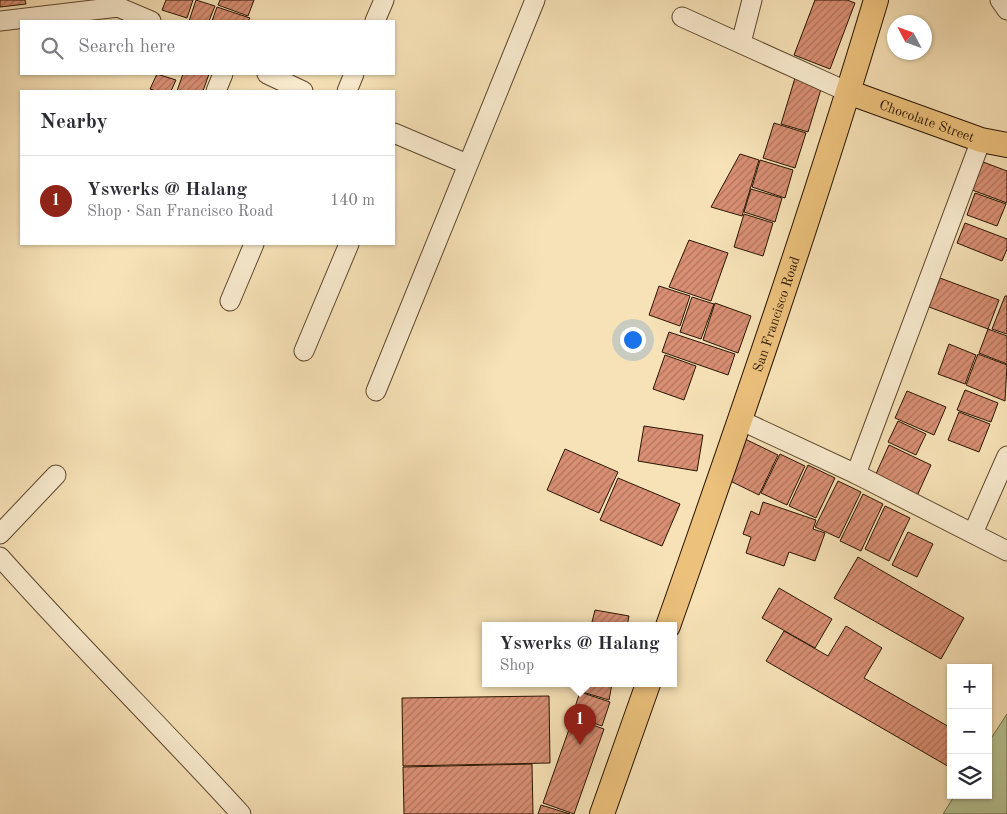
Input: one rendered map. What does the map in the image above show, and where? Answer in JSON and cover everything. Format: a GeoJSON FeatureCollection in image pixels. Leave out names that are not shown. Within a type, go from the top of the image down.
{"type":"FeatureCollection","features":[{"type":"Feature","properties":{"kind":"main road","name":"San Francisco Road"},"geometry":{"type":"LineString","coordinates":[[669,622],[740,420],[848,92],[876,0]]}},
{"type":"Feature","properties":{"kind":"main road","name":"Chocolate Street"},"geometry":{"type":"LineString","coordinates":[[848,92],[982,140],[1007,144]]}},
{"type":"Feature","properties":{"kind":"main road"},"geometry":{"type":"LineString","coordinates":[[603,814],[647,687]]}},
{"type":"Feature","properties":{"kind":"street"},"geometry":{"type":"LineString","coordinates":[[375,20],[384,0]]}},
{"type":"Feature","properties":{"kind":"street"},"geometry":{"type":"LineString","coordinates":[[376,391],[535,0]]}},
{"type":"Feature","properties":{"kind":"street"},"geometry":{"type":"LineString","coordinates":[[740,43],[752,0]]}},
{"type":"Feature","properties":{"kind":"street"},"geometry":{"type":"LineString","coordinates":[[1000,0],[1007,10]]}},
{"type":"Feature","properties":{"kind":"street"},"geometry":{"type":"LineString","coordinates":[[0,21],[118,7],[149,20]]}},
{"type":"Feature","properties":{"kind":"street"},"geometry":{"type":"LineString","coordinates":[[682,17],[848,92]]}},
{"type":"Feature","properties":{"kind":"street"},"geometry":{"type":"LineString","coordinates":[[216,90],[222,75]]}},
{"type":"Feature","properties":{"kind":"street"},"geometry":{"type":"LineString","coordinates":[[269,75],[302,90]]}},
{"type":"Feature","properties":{"kind":"street"},"geometry":{"type":"LineString","coordinates":[[347,90],[354,75]]}},
{"type":"Feature","properties":{"kind":"street"},"geometry":{"type":"LineString","coordinates":[[395,136],[467,164]]}},
{"type":"Feature","properties":{"kind":"street"},"geometry":{"type":"LineString","coordinates":[[856,474],[982,140]]}},
{"type":"Feature","properties":{"kind":"street"},"geometry":{"type":"LineString","coordinates":[[230,301],[254,245]]}},
{"type":"Feature","properties":{"kind":"street"},"geometry":{"type":"LineString","coordinates":[[304,351],[349,245]]}},
{"type":"Feature","properties":{"kind":"street"},"geometry":{"type":"LineString","coordinates":[[740,420],[856,474],[1007,551]]}},
{"type":"Feature","properties":{"kind":"street"},"geometry":{"type":"LineString","coordinates":[[973,533],[1007,456]]}},
{"type":"Feature","properties":{"kind":"street"},"geometry":{"type":"LineString","coordinates":[[0,534],[56,475]]}},
{"type":"Feature","properties":{"kind":"street"},"geometry":{"type":"LineString","coordinates":[[0,557],[44,607],[182,748],[241,814]]}},
{"type":"Feature","properties":{"kind":"green space"},"geometry":{"type":"Polygon","coordinates":[[[1007,714],[1007,814],[943,814],[952,799],[992,799],[992,737],[1007,714]]]}},
{"type":"Feature","properties":{"kind":"building"},"geometry":{"type":"Polygon","coordinates":[[[0,0],[25,0],[26,4],[0,7],[0,0]]]}},
{"type":"Feature","properties":{"kind":"building"},"geometry":{"type":"Polygon","coordinates":[[[166,0],[193,0],[187,18],[162,10],[166,0]]]}},
{"type":"Feature","properties":{"kind":"building"},"geometry":{"type":"Polygon","coordinates":[[[196,0],[215,6],[209,20],[189,20],[196,0]]]}},
{"type":"Feature","properties":{"kind":"building"},"geometry":{"type":"Polygon","coordinates":[[[220,0],[254,0],[248,16],[218,5],[220,0]]]}},
{"type":"Feature","properties":{"kind":"building"},"geometry":{"type":"Polygon","coordinates":[[[815,0],[847,0],[855,3],[830,69],[794,55],[815,0]]]}},
{"type":"Feature","properties":{"kind":"building"},"geometry":{"type":"Polygon","coordinates":[[[217,7],[250,18],[249,20],[212,20],[217,7]]]}},
{"type":"Feature","properties":{"kind":"building"},"geometry":{"type":"Polygon","coordinates":[[[157,75],[176,80],[171,90],[150,89],[157,75]]]}},
{"type":"Feature","properties":{"kind":"building"},"geometry":{"type":"Polygon","coordinates":[[[183,75],[209,75],[203,90],[177,90],[183,75]]]}},
{"type":"Feature","properties":{"kind":"building"},"geometry":{"type":"Polygon","coordinates":[[[795,78],[822,86],[808,132],[781,124],[795,78]]]}},
{"type":"Feature","properties":{"kind":"building"},"geometry":{"type":"Polygon","coordinates":[[[774,123],[806,133],[795,168],[763,158],[774,123]]]}},
{"type":"Feature","properties":{"kind":"building"},"geometry":{"type":"Polygon","coordinates":[[[740,154],[759,160],[742,216],[711,207],[740,154]]]}},
{"type":"Feature","properties":{"kind":"building"},"geometry":{"type":"Polygon","coordinates":[[[760,160],[793,170],[785,198],[752,187],[760,160]]]}},
{"type":"Feature","properties":{"kind":"building"},"geometry":{"type":"Polygon","coordinates":[[[983,162],[1007,171],[1007,203],[972,190],[983,162]]]}},
{"type":"Feature","properties":{"kind":"building"},"geometry":{"type":"Polygon","coordinates":[[[751,189],[782,198],[775,222],[744,212],[751,189]]]}},
{"type":"Feature","properties":{"kind":"building"},"geometry":{"type":"Polygon","coordinates":[[[975,193],[1006,204],[997,226],[967,215],[975,193]]]}},
{"type":"Feature","properties":{"kind":"building"},"geometry":{"type":"Polygon","coordinates":[[[744,214],[773,223],[763,256],[734,247],[744,214]]]}},
{"type":"Feature","properties":{"kind":"building"},"geometry":{"type":"Polygon","coordinates":[[[965,223],[1007,239],[1007,249],[1002,261],[957,243],[965,223]]]}},
{"type":"Feature","properties":{"kind":"building"},"geometry":{"type":"Polygon","coordinates":[[[689,240],[728,253],[711,301],[669,287],[689,240]]]}},
{"type":"Feature","properties":{"kind":"building"},"geometry":{"type":"Polygon","coordinates":[[[940,278],[999,300],[988,329],[929,307],[940,278]]]}},
{"type":"Feature","properties":{"kind":"building"},"geometry":{"type":"Polygon","coordinates":[[[659,286],[690,296],[680,326],[649,315],[659,286]]]}},
{"type":"Feature","properties":{"kind":"building"},"geometry":{"type":"Polygon","coordinates":[[[1005,296],[1007,296],[1007,334],[992,329],[1005,296]]]}},
{"type":"Feature","properties":{"kind":"building"},"geometry":{"type":"Polygon","coordinates":[[[692,297],[714,304],[701,339],[680,332],[692,297]]]}},
{"type":"Feature","properties":{"kind":"building"},"geometry":{"type":"Polygon","coordinates":[[[715,303],[751,316],[738,353],[703,340],[715,303]]]}},
{"type":"Feature","properties":{"kind":"building"},"geometry":{"type":"Polygon","coordinates":[[[988,329],[1007,336],[1007,364],[979,353],[988,329]]]}},
{"type":"Feature","properties":{"kind":"building"},"geometry":{"type":"Polygon","coordinates":[[[669,332],[735,354],[728,375],[662,352],[669,332]]]}},
{"type":"Feature","properties":{"kind":"building"},"geometry":{"type":"Polygon","coordinates":[[[949,344],[976,355],[965,384],[938,374],[949,344]]]}},
{"type":"Feature","properties":{"kind":"building"},"geometry":{"type":"Polygon","coordinates":[[[978,354],[1007,365],[1005,401],[966,385],[978,354]]]}},
{"type":"Feature","properties":{"kind":"building"},"geometry":{"type":"Polygon","coordinates":[[[665,355],[696,366],[684,400],[653,389],[665,355]]]}},
{"type":"Feature","properties":{"kind":"building"},"geometry":{"type":"Polygon","coordinates":[[[965,390],[998,403],[991,422],[957,410],[965,390]]]}},
{"type":"Feature","properties":{"kind":"building"},"geometry":{"type":"Polygon","coordinates":[[[907,391],[946,407],[934,435],[895,418],[907,391]]]}},
{"type":"Feature","properties":{"kind":"building"},"geometry":{"type":"Polygon","coordinates":[[[959,412],[990,424],[979,452],[948,440],[959,412]]]}},
{"type":"Feature","properties":{"kind":"building"},"geometry":{"type":"Polygon","coordinates":[[[898,421],[926,434],[916,455],[888,442],[898,421]]]}},
{"type":"Feature","properties":{"kind":"building"},"geometry":{"type":"Polygon","coordinates":[[[644,426],[703,435],[697,471],[638,461],[644,426]]]}},
{"type":"Feature","properties":{"kind":"building"},"geometry":{"type":"Polygon","coordinates":[[[743,438],[778,455],[759,495],[724,478],[743,438]]]}},
{"type":"Feature","properties":{"kind":"building"},"geometry":{"type":"Polygon","coordinates":[[[889,445],[931,465],[917,496],[875,476],[889,445]]]}},
{"type":"Feature","properties":{"kind":"building"},"geometry":{"type":"Polygon","coordinates":[[[565,449],[618,472],[599,513],[547,490],[565,449]]]}},
{"type":"Feature","properties":{"kind":"building"},"geometry":{"type":"Polygon","coordinates":[[[780,454],[805,466],[787,505],[761,493],[780,454]]]}},
{"type":"Feature","properties":{"kind":"building"},"geometry":{"type":"Polygon","coordinates":[[[808,465],[835,478],[816,518],[789,506],[808,465]]]}},
{"type":"Feature","properties":{"kind":"building"},"geometry":{"type":"Polygon","coordinates":[[[618,478],[680,504],[662,546],[600,520],[618,478]]]}},
{"type":"Feature","properties":{"kind":"building"},"geometry":{"type":"Polygon","coordinates":[[[838,481],[861,492],[839,538],[815,527],[838,481]]]}},
{"type":"Feature","properties":{"kind":"building"},"geometry":{"type":"Polygon","coordinates":[[[863,494],[883,504],[861,551],[840,541],[863,494]]]}},
{"type":"Feature","properties":{"kind":"building"},"geometry":{"type":"Polygon","coordinates":[[[763,502],[816,520],[813,529],[825,533],[815,561],[789,552],[784,566],[746,553],[751,537],[743,534],[751,511],[759,515],[763,502]]]}},
{"type":"Feature","properties":{"kind":"building"},"geometry":{"type":"Polygon","coordinates":[[[885,506],[910,518],[889,561],[865,549],[885,506]]]}},
{"type":"Feature","properties":{"kind":"building"},"geometry":{"type":"Polygon","coordinates":[[[908,532],[933,544],[917,577],[892,565],[908,532]]]}},
{"type":"Feature","properties":{"kind":"building"},"geometry":{"type":"Polygon","coordinates":[[[858,557],[964,618],[941,659],[834,598],[858,557]]]}},
{"type":"Feature","properties":{"kind":"building"},"geometry":{"type":"Polygon","coordinates":[[[779,588],[832,619],[815,648],[762,618],[779,588]]]}},
{"type":"Feature","properties":{"kind":"building"},"geometry":{"type":"Polygon","coordinates":[[[595,610],[629,616],[628,622],[592,622],[595,610]]]}},
{"type":"Feature","properties":{"kind":"building"},"geometry":{"type":"Polygon","coordinates":[[[846,626],[882,648],[864,678],[947,726],[947,766],[766,661],[784,631],[828,656],[846,626]]]}},
{"type":"Feature","properties":{"kind":"building"},"geometry":{"type":"Polygon","coordinates":[[[580,687],[611,687],[609,700],[579,691],[580,687]]]}},
{"type":"Feature","properties":{"kind":"building"},"geometry":{"type":"Polygon","coordinates":[[[580,692],[610,702],[602,726],[572,716],[580,692]]]}},
{"type":"Feature","properties":{"kind":"building"},"geometry":{"type":"Polygon","coordinates":[[[549,696],[550,763],[403,766],[402,698],[549,696]]]}},
{"type":"Feature","properties":{"kind":"building"},"geometry":{"type":"Polygon","coordinates":[[[573,718],[604,729],[574,814],[543,803],[573,718]]]}},
{"type":"Feature","properties":{"kind":"building"},"geometry":{"type":"Polygon","coordinates":[[[532,764],[533,814],[404,814],[403,767],[532,764]]]}},
{"type":"Feature","properties":{"kind":"building"},"geometry":{"type":"Polygon","coordinates":[[[541,805],[570,814],[538,814],[541,805]]]}},
{"type":"Feature","properties":{"kind":"place","name":"Yswerks @ Halang"},"geometry":{"type":"Point","coordinates":[580,745]}}]}
